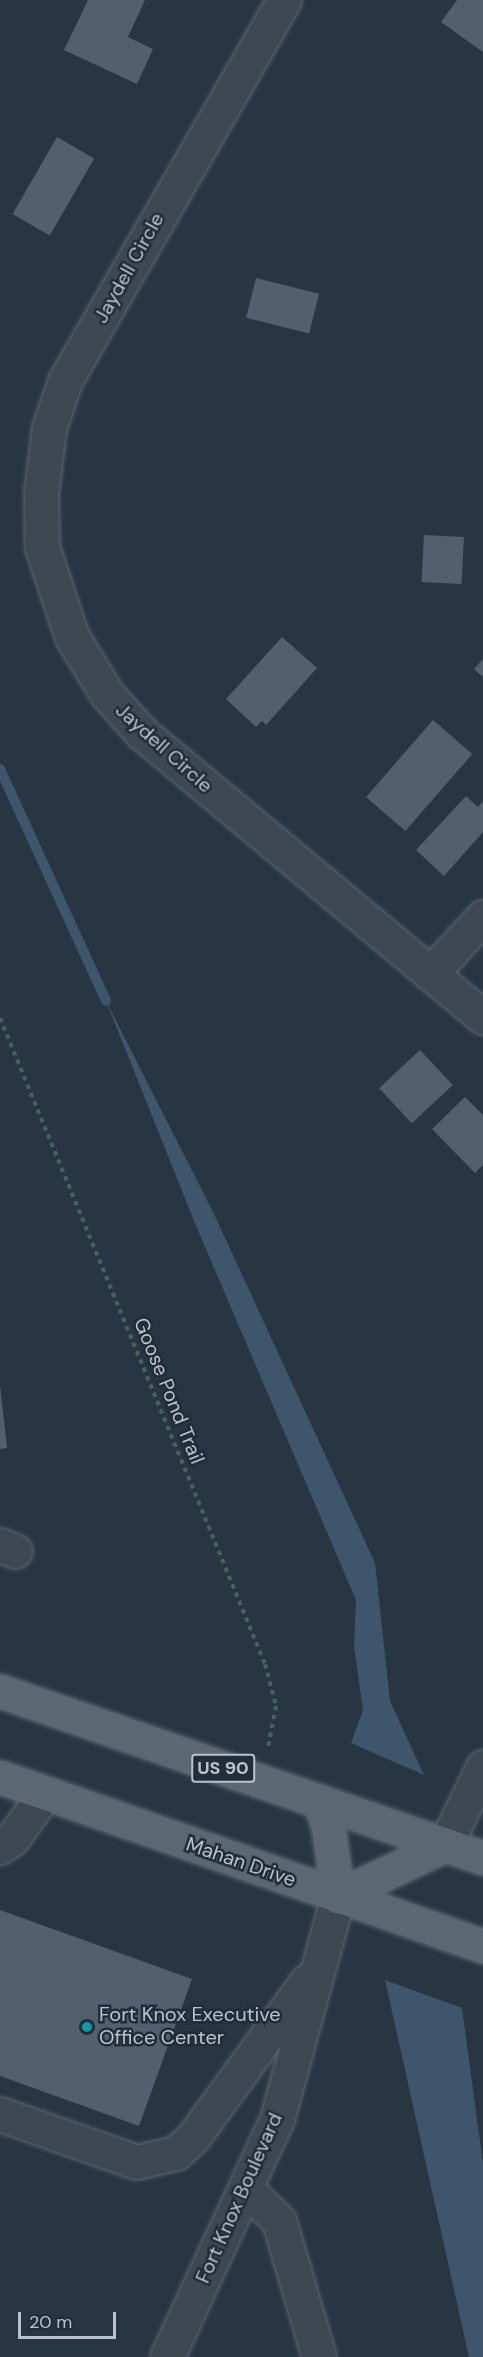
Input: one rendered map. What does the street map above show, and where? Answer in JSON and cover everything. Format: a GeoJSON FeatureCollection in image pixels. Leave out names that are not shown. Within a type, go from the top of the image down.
{"type":"FeatureCollection","features":[{"type":"Feature","properties":{"kind":"main road","name":"US 90"},"geometry":{"type":"LineString","coordinates":[[0,1692],[483,1858]]}},
{"type":"Feature","properties":{"kind":"main road","name":"Mahan Drive"},"geometry":{"type":"LineString","coordinates":[[0,1777],[483,1946]]}},
{"type":"Feature","properties":{"kind":"main road"},"geometry":{"type":"LineString","coordinates":[[319,1801],[328,1826],[338,1896],[445,1845]]}},
{"type":"Feature","properties":{"kind":"street","name":"Jaydell Circle"},"geometry":{"type":"LineString","coordinates":[[284,0],[65,381],[49,428],[41,494],[42,548],[72,637],[106,694],[142,733],[483,1017]]}},
{"type":"Feature","properties":{"kind":"street"},"geometry":{"type":"LineString","coordinates":[[430,974],[483,917]]}},
{"type":"Feature","properties":{"kind":"street"},"geometry":{"type":"LineString","coordinates":[[445,1845],[483,1767]]}},
{"type":"Feature","properties":{"kind":"street"},"geometry":{"type":"LineString","coordinates":[[0,1847],[12,1839],[45,1793]]}},
{"type":"Feature","properties":{"kind":"street","name":"Fort Knox Boulevard"},"geometry":{"type":"LineString","coordinates":[[167,2357],[277,2119],[338,1896]]}},
{"type":"Feature","properties":{"kind":"street"},"geometry":{"type":"LineString","coordinates":[[0,2114],[136,2162],[176,2153],[194,2136],[319,1965]]}},
{"type":"Feature","properties":{"kind":"street"},"geometry":{"type":"LineString","coordinates":[[245,2188],[279,2221],[320,2357]]}},
{"type":"Feature","properties":{"kind":"path","name":"Goose Pond Trail"},"geometry":{"type":"LineString","coordinates":[[0,1018],[265,1664],[276,1706],[261,1781]]}},
{"type":"Feature","properties":{"kind":"water"},"geometry":{"type":"Polygon","coordinates":[[[106,1001],[214,1214],[375,1563],[390,1701],[424,1775],[351,1743],[363,1710],[354,1646],[356,1600],[194,1221],[106,1001]]]}},
{"type":"Feature","properties":{"kind":"water"},"geometry":{"type":"Polygon","coordinates":[[[385,1980],[462,2008],[483,2164],[483,2357],[469,2357],[385,1980]]]}},
{"type":"Feature","properties":{"kind":"building"},"geometry":{"type":"Polygon","coordinates":[[[88,0],[145,0],[128,37],[153,49],[137,84],[64,50],[88,0]]]}},
{"type":"Feature","properties":{"kind":"building"},"geometry":{"type":"Polygon","coordinates":[[[457,0],[483,0],[483,52],[441,22],[457,0]]]}},
{"type":"Feature","properties":{"kind":"building"},"geometry":{"type":"Polygon","coordinates":[[[57,137],[94,158],[50,236],[12,214],[57,137]]]}},
{"type":"Feature","properties":{"kind":"building"},"geometry":{"type":"Polygon","coordinates":[[[256,278],[319,294],[309,334],[246,318],[256,278]]]}},
{"type":"Feature","properties":{"kind":"building"},"geometry":{"type":"Polygon","coordinates":[[[424,535],[464,537],[461,584],[422,582],[424,535]]]}},
{"type":"Feature","properties":{"kind":"building"},"geometry":{"type":"Polygon","coordinates":[[[282,637],[317,668],[266,725],[262,721],[256,727],[226,699],[282,637]]]}},
{"type":"Feature","properties":{"kind":"building"},"geometry":{"type":"Polygon","coordinates":[[[483,659],[483,677],[474,669],[483,659]]]}},
{"type":"Feature","properties":{"kind":"building"},"geometry":{"type":"Polygon","coordinates":[[[433,720],[472,754],[405,831],[366,797],[433,720]]]}},
{"type":"Feature","properties":{"kind":"building"},"geometry":{"type":"Polygon","coordinates":[[[466,796],[478,807],[483,801],[483,832],[444,876],[416,850],[466,796]]]}},
{"type":"Feature","properties":{"kind":"building"},"geometry":{"type":"Polygon","coordinates":[[[420,1050],[453,1085],[412,1123],[379,1088],[420,1050]]]}},
{"type":"Feature","properties":{"kind":"building"},"geometry":{"type":"Polygon","coordinates":[[[465,1097],[483,1115],[483,1165],[475,1173],[432,1129],[465,1097]]]}},
{"type":"Feature","properties":{"kind":"building"},"geometry":{"type":"Polygon","coordinates":[[[0,1385],[7,1448],[0,1449],[0,1385]]]}},
{"type":"Feature","properties":{"kind":"building","name":"Fort Knox Executive Office Center"},"geometry":{"type":"Polygon","coordinates":[[[0,1910],[192,1979],[139,2126],[0,2076],[0,1910]]]}},
{"type":"Feature","properties":{"kind":"waterway"},"geometry":{"type":"LineString","coordinates":[[0,769],[106,1001]]}},
{"type":"Feature","properties":{"kind":"place","name":"Fort Knox Executive Office Center"},"geometry":{"type":"Point","coordinates":[87,2027]}}]}
